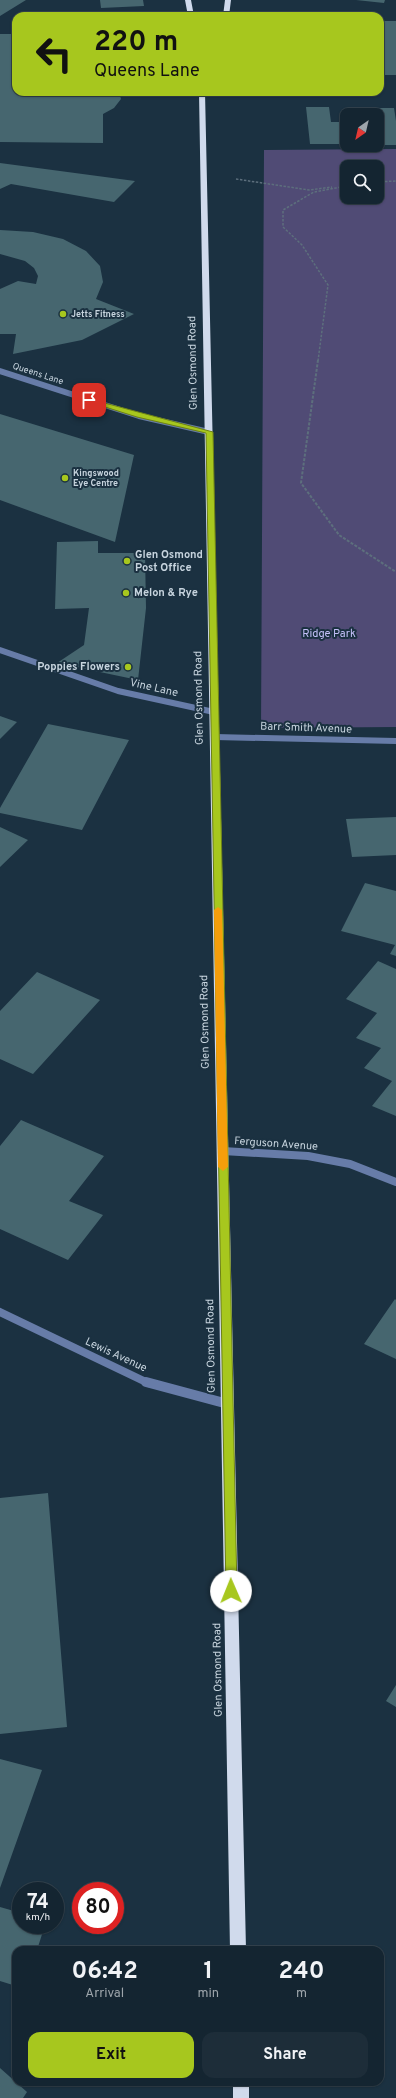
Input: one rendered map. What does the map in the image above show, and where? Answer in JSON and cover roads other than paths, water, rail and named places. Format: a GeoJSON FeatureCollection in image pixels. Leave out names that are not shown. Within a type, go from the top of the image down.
{"type":"FeatureCollection","features":[{"type":"Feature","properties":{"kind":"highway"},"geometry":{"type":"LineString","coordinates":[[188,0],[190,12]]}},
{"type":"Feature","properties":{"kind":"highway"},"geometry":{"type":"LineString","coordinates":[[226,12],[228,0]]}},
{"type":"Feature","properties":{"kind":"highway","name":"Glen Osmond Road"},"geometry":{"type":"LineString","coordinates":[[203,96],[238,1946]]}},
{"type":"Feature","properties":{"kind":"highway"},"geometry":{"type":"LineString","coordinates":[[241,2086],[241,2098]]}},
{"type":"Feature","properties":{"kind":"street","name":"Queens Lane"},"geometry":{"type":"LineString","coordinates":[[0,371],[139,416],[209,432]]}},
{"type":"Feature","properties":{"kind":"street","name":"Vine Lane"},"geometry":{"type":"LineString","coordinates":[[0,650],[118,690],[214,712]]}},
{"type":"Feature","properties":{"kind":"street","name":"Barr Smith Avenue"},"geometry":{"type":"LineString","coordinates":[[215,737],[396,741]]}},
{"type":"Feature","properties":{"kind":"street","name":"Ferguson Avenue"},"geometry":{"type":"LineString","coordinates":[[223,1151],[308,1156],[350,1164],[396,1182]]}},
{"type":"Feature","properties":{"kind":"street","name":"Lewis Avenue"},"geometry":{"type":"LineString","coordinates":[[0,1312],[150,1383],[228,1404]]}},
{"type":"Feature","properties":{"kind":"place","name":"Jetts Fitness"},"geometry":{"type":"Point","coordinates":[63,314]}},
{"type":"Feature","properties":{"kind":"place","name":"Kingswood Eye Centre"},"geometry":{"type":"Point","coordinates":[65,478]}},
{"type":"Feature","properties":{"kind":"place","name":"Glen Osmond Post Office"},"geometry":{"type":"Point","coordinates":[127,561]}},
{"type":"Feature","properties":{"kind":"place","name":"Melon & Rye"},"geometry":{"type":"Point","coordinates":[126,593]}},
{"type":"Feature","properties":{"kind":"place","name":"Poppies Flowers"},"geometry":{"type":"Point","coordinates":[128,667]}},
{"type":"Feature","properties":{"kind":"park label","name":"Ridge Park"},"geometry":{"type":"Point","coordinates":[329,634]}}]}
